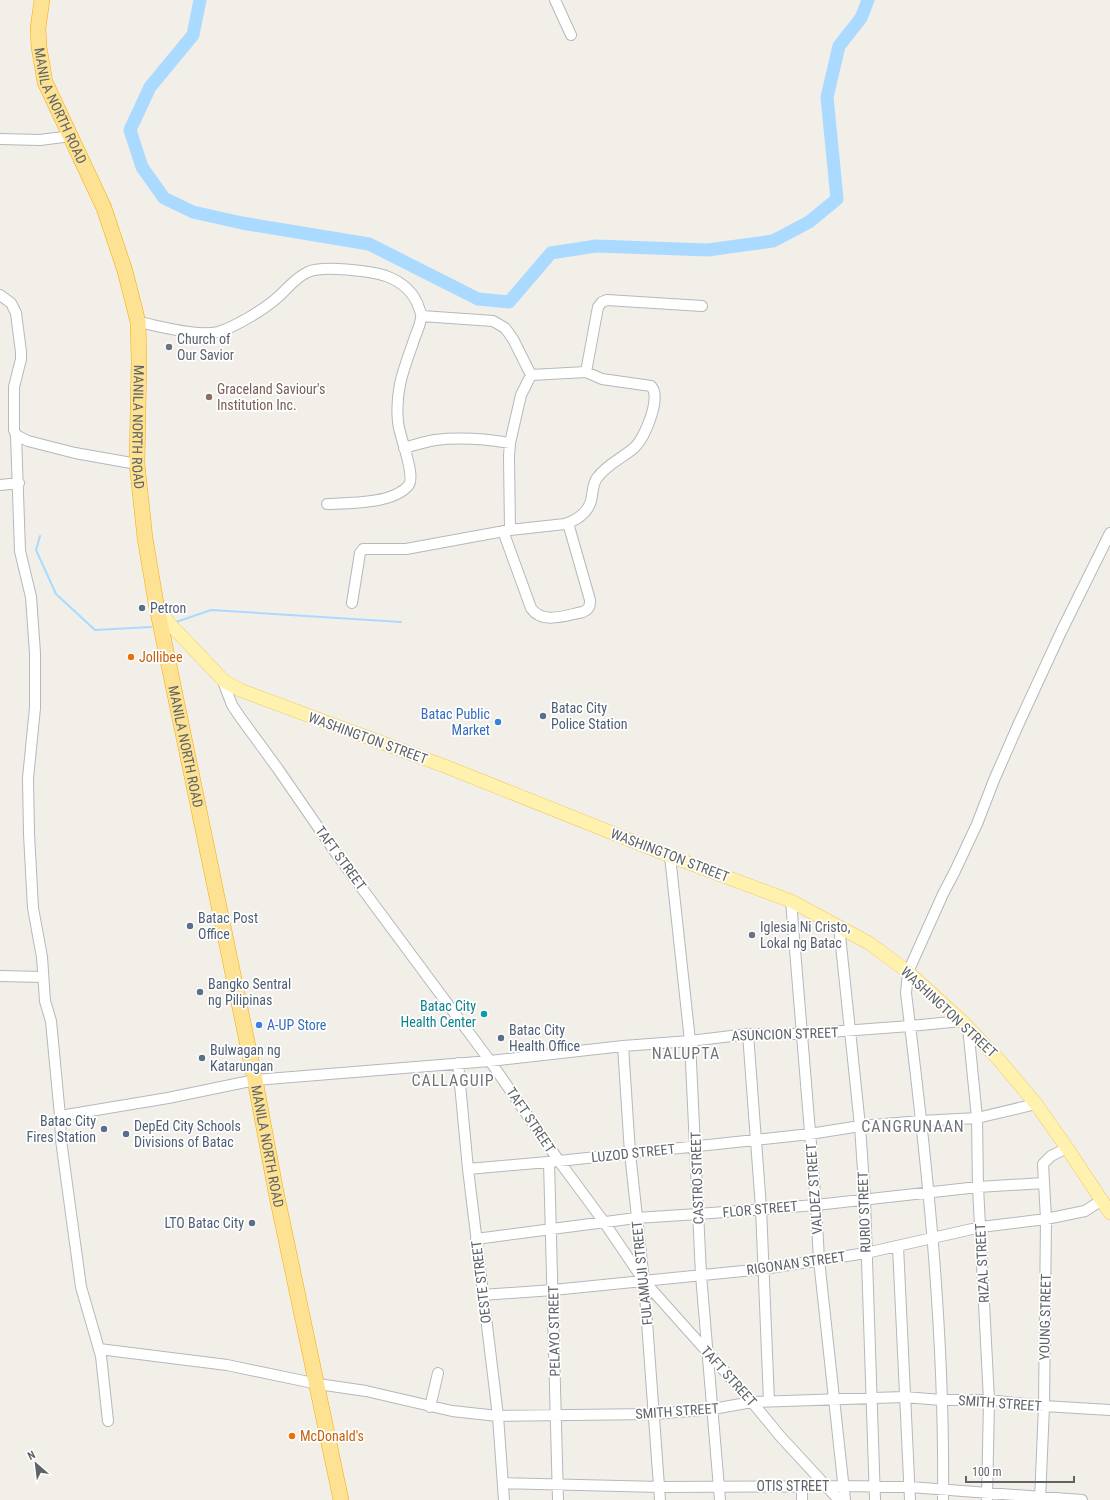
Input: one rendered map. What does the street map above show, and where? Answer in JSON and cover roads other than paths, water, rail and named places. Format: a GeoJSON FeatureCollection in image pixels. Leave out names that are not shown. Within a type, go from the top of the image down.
{"type":"FeatureCollection","features":[{"type":"Feature","properties":{"kind":"highway","name":"MANILA NORTH ROAD"},"geometry":{"type":"LineString","coordinates":[[42,0],[38,28],[39,47],[45,82],[104,208],[125,271],[138,322],[139,361],[137,464],[145,538],[156,603],[341,1500]]}},
{"type":"Feature","properties":{"kind":"main road","name":"WASHINGTON STREET"},"geometry":{"type":"LineString","coordinates":[[156,603],[168,622],[224,681],[258,698],[447,767],[670,856],[792,901],[869,943],[908,972],[965,1024],[999,1060],[1036,1104],[1110,1213]]}},
{"type":"Feature","properties":{"kind":"street"},"geometry":{"type":"LineString","coordinates":[[555,0],[571,35]]}},
{"type":"Feature","properties":{"kind":"street"},"geometry":{"type":"LineString","coordinates":[[0,139],[40,140],[71,136]]}},
{"type":"Feature","properties":{"kind":"street"},"geometry":{"type":"LineString","coordinates":[[138,322],[200,333],[218,332],[234,326],[277,299],[303,274],[319,269],[360,271],[390,278],[404,286],[412,293],[422,316],[399,383],[397,410],[399,427],[411,477],[410,484],[407,488],[394,496],[382,499],[327,504]]}},
{"type":"Feature","properties":{"kind":"street"},"geometry":{"type":"LineString","coordinates":[[0,295],[11,303],[16,312],[22,359],[14,387],[14,430],[16,435],[20,551],[31,597],[35,653],[35,708],[28,778],[33,908],[41,944],[45,1001],[51,1021],[61,1140],[81,1287],[101,1356],[108,1421]]}},
{"type":"Feature","properties":{"kind":"street"},"geometry":{"type":"LineString","coordinates":[[586,372],[598,307],[602,302],[607,300],[702,306]]}},
{"type":"Feature","properties":{"kind":"street"},"geometry":{"type":"LineString","coordinates":[[422,316],[493,321],[504,328],[513,339],[531,375]]}},
{"type":"Feature","properties":{"kind":"street"},"geometry":{"type":"LineString","coordinates":[[352,603],[360,553],[363,549],[406,549],[506,530],[568,523],[586,512],[591,502],[593,486],[597,478],[611,464],[636,445],[650,419],[656,398],[654,389],[651,386],[602,379],[586,372],[531,375]]}},
{"type":"Feature","properties":{"kind":"street"},"geometry":{"type":"LineString","coordinates":[[531,375],[520,395],[510,443],[506,530],[531,608],[538,616],[546,618],[583,612],[588,610],[590,606],[590,600],[568,523]]}},
{"type":"Feature","properties":{"kind":"street"},"geometry":{"type":"LineString","coordinates":[[16,435],[28,441],[76,453],[137,464]]}},
{"type":"Feature","properties":{"kind":"street"},"geometry":{"type":"LineString","coordinates":[[404,448],[444,439],[486,439],[510,443]]}},
{"type":"Feature","properties":{"kind":"street"},"geometry":{"type":"LineString","coordinates":[[0,485],[18,483]]}},
{"type":"Feature","properties":{"kind":"street"},"geometry":{"type":"LineString","coordinates":[[943,1500],[942,1400],[933,1237],[906,993],[908,972],[977,824],[1019,723],[1061,632],[1110,533]]}},
{"type":"Feature","properties":{"kind":"street","name":"TAFT STREET"},"geometry":{"type":"LineString","coordinates":[[224,681],[232,705],[240,717],[338,856],[490,1061],[554,1161],[604,1222],[644,1281],[752,1402],[780,1436],[839,1500]]}},
{"type":"Feature","properties":{"kind":"street","name":"CASTRO STREET"},"geometry":{"type":"LineString","coordinates":[[670,856],[690,1041],[701,1275],[709,1354],[720,1500]]}},
{"type":"Feature","properties":{"kind":"street","name":"VALDEZ STREET"},"geometry":{"type":"LineString","coordinates":[[792,901],[819,1260],[845,1500]]}},
{"type":"Feature","properties":{"kind":"street","name":"RURIO STREET"},"geometry":{"type":"LineString","coordinates":[[839,926],[860,1126],[875,1500]]}},
{"type":"Feature","properties":{"kind":"street"},"geometry":{"type":"LineString","coordinates":[[0,976],[43,977]]}},
{"type":"Feature","properties":{"kind":"street","name":"ASUNCION STREET"},"geometry":{"type":"LineString","coordinates":[[60,1116],[168,1098],[255,1080],[490,1061],[748,1034],[803,1034],[910,1026],[965,1024]]}},
{"type":"Feature","properties":{"kind":"street","name":"RIZAL STREET"},"geometry":{"type":"LineString","coordinates":[[965,1024],[976,1118],[989,1400],[987,1496]]}},
{"type":"Feature","properties":{"kind":"street"},"geometry":{"type":"LineString","coordinates":[[748,1034],[761,1208],[769,1401]]}},
{"type":"Feature","properties":{"kind":"street","name":"FULAMUJI STREET"},"geometry":{"type":"LineString","coordinates":[[623,1046],[630,1153],[644,1281],[660,1500]]}},
{"type":"Feature","properties":{"kind":"street","name":"OESTE STREET"},"geometry":{"type":"LineString","coordinates":[[458,1063],[482,1295],[498,1416],[504,1500]]}},
{"type":"Feature","properties":{"kind":"street","name":"LUZOD STREET"},"geometry":{"type":"LineString","coordinates":[[468,1169],[810,1134],[860,1126],[976,1118],[1036,1104]]}},
{"type":"Feature","properties":{"kind":"street","name":"YOUNG STREET"},"geometry":{"type":"LineString","coordinates":[[1040,1498],[1044,1406],[1046,1219],[1043,1164],[1051,1156],[1067,1148]]}},
{"type":"Feature","properties":{"kind":"street","name":"PELAYO STREET"},"geometry":{"type":"LineString","coordinates":[[554,1161],[550,1229],[558,1500]]}},
{"type":"Feature","properties":{"kind":"street","name":"FLOR STREET"},"geometry":{"type":"LineString","coordinates":[[476,1239],[636,1218],[816,1205],[978,1187],[1044,1183]]}},
{"type":"Feature","properties":{"kind":"street","name":"RIGONAN STREET"},"geometry":{"type":"LineString","coordinates":[[482,1295],[553,1290],[763,1269],[866,1253],[980,1227],[1046,1219],[1085,1211],[1102,1200]]}},
{"type":"Feature","properties":{"kind":"street"},"geometry":{"type":"LineString","coordinates":[[898,1246],[910,1500]]}},
{"type":"Feature","properties":{"kind":"street","name":"SMITH STREET"},"geometry":{"type":"LineString","coordinates":[[99,1348],[227,1365],[318,1384],[366,1391],[452,1412],[498,1416],[654,1414],[713,1409],[752,1402],[904,1397],[942,1400],[989,1400],[1044,1406],[1110,1410]]}},
{"type":"Feature","properties":{"kind":"street"},"geometry":{"type":"LineString","coordinates":[[430,1407],[438,1373]]}},
{"type":"Feature","properties":{"kind":"street","name":"OTIS STREET"},"geometry":{"type":"LineString","coordinates":[[503,1483],[660,1487],[910,1487],[943,1489],[987,1496],[1082,1500]]}},
{"type":"Feature","properties":{"kind":"street"},"geometry":{"type":"LineString","coordinates":[[802,1486],[802,1500]]}},
{"type":"Feature","properties":{"kind":"waterway"},"geometry":{"type":"LineString","coordinates":[[200,0],[193,35],[150,87],[130,130],[142,167],[164,198],[193,212],[242,223],[369,244],[478,299],[509,302],[551,253],[596,246],[708,250],[773,241],[809,222],[837,199],[827,97],[839,46],[861,18],[868,0]]}},
{"type":"Feature","properties":{"kind":"waterway"},"geometry":{"type":"LineString","coordinates":[[40,536],[36,550],[56,594],[95,630],[151,627]]}},
{"type":"Feature","properties":{"kind":"waterway"},"geometry":{"type":"LineString","coordinates":[[176,622],[211,610],[401,622]]}},
{"type":"Feature","properties":{"kind":"place","name":"Church of Our Savior"},"geometry":{"type":"Point","coordinates":[169,347]}},
{"type":"Feature","properties":{"kind":"place","name":"Graceland Saviour's Institution Inc."},"geometry":{"type":"Point","coordinates":[209,397]}},
{"type":"Feature","properties":{"kind":"place","name":"Petron"},"geometry":{"type":"Point","coordinates":[142,608]}},
{"type":"Feature","properties":{"kind":"place","name":"Jollibee"},"geometry":{"type":"Point","coordinates":[131,657]}},
{"type":"Feature","properties":{"kind":"place","name":"Batac City Police Station"},"geometry":{"type":"Point","coordinates":[543,716]}},
{"type":"Feature","properties":{"kind":"place","name":"Batac Public Market"},"geometry":{"type":"Point","coordinates":[498,722]}},
{"type":"Feature","properties":{"kind":"place","name":"Batac Post Office"},"geometry":{"type":"Point","coordinates":[190,926]}},
{"type":"Feature","properties":{"kind":"place","name":"Iglesia Ni Cristo, Lokal ng Batac"},"geometry":{"type":"Point","coordinates":[752,935]}},
{"type":"Feature","properties":{"kind":"place","name":"Bangko Sentral ng Pilipinas"},"geometry":{"type":"Point","coordinates":[200,992]}},
{"type":"Feature","properties":{"kind":"place","name":"Batac City Health Center"},"geometry":{"type":"Point","coordinates":[484,1014]}},
{"type":"Feature","properties":{"kind":"place","name":"A-UP Store"},"geometry":{"type":"Point","coordinates":[259,1025]}},
{"type":"Feature","properties":{"kind":"place","name":"Batac City Health Office"},"geometry":{"type":"Point","coordinates":[501,1038]}},
{"type":"Feature","properties":{"kind":"place","name":"Bulwagan ng Katarungan"},"geometry":{"type":"Point","coordinates":[202,1058]}},
{"type":"Feature","properties":{"kind":"place","name":"Batac City Fires Station"},"geometry":{"type":"Point","coordinates":[104,1129]}},
{"type":"Feature","properties":{"kind":"place","name":"DepEd City Schools Divisions of Batac"},"geometry":{"type":"Point","coordinates":[126,1134]}},
{"type":"Feature","properties":{"kind":"place","name":"LTO Batac City"},"geometry":{"type":"Point","coordinates":[252,1223]}},
{"type":"Feature","properties":{"kind":"place","name":"McDonald's"},"geometry":{"type":"Point","coordinates":[292,1436]}},
{"type":"Feature","properties":{"kind":"district","name":"NALUPTA"},"geometry":{"type":"Point","coordinates":[686,1053]}},
{"type":"Feature","properties":{"kind":"district","name":"CALLAGUIP"},"geometry":{"type":"Point","coordinates":[453,1080]}},
{"type":"Feature","properties":{"kind":"district","name":"CANGRUNAAN"},"geometry":{"type":"Point","coordinates":[913,1126]}}]}
